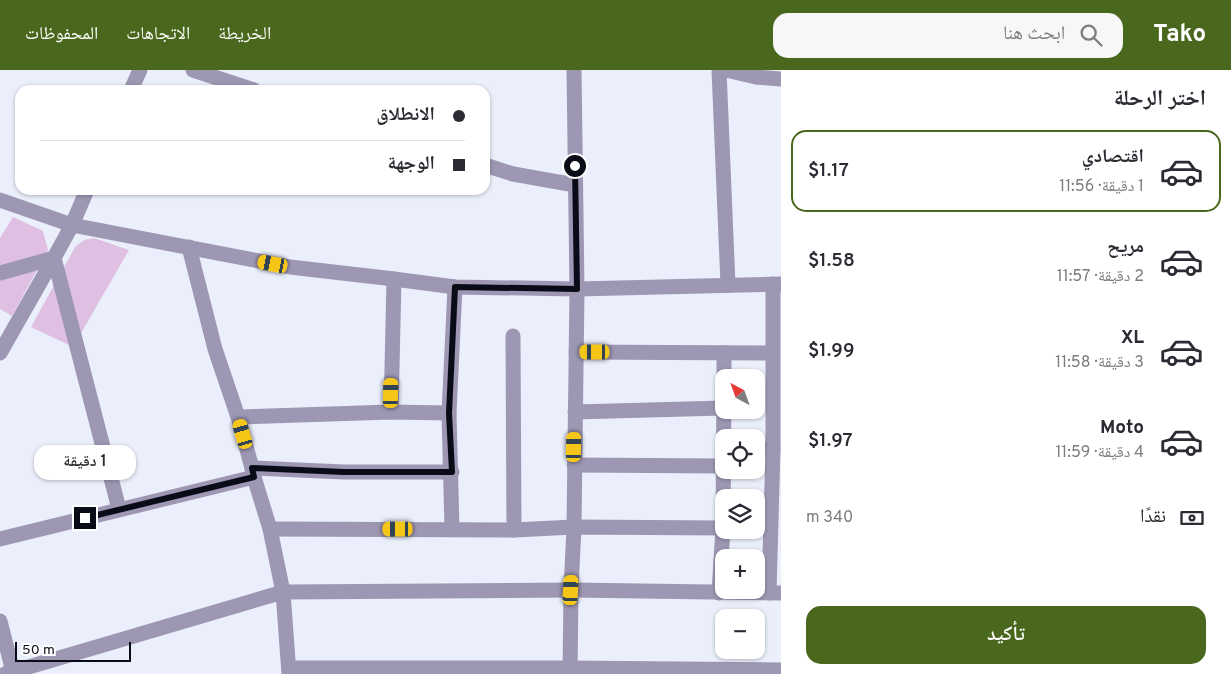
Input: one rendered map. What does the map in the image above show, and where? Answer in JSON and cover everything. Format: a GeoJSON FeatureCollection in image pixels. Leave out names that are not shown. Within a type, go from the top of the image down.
{"type":"FeatureCollection","features":[{"type":"Feature","properties":{"kind":"street"},"geometry":{"type":"LineString","coordinates":[[133,85],[140,70]]}},
{"type":"Feature","properties":{"kind":"street"},"geometry":{"type":"LineString","coordinates":[[193,70],[239,85]]}},
{"type":"Feature","properties":{"kind":"street"},"geometry":{"type":"LineString","coordinates":[[570,671],[577,289],[574,70]]}},
{"type":"Feature","properties":{"kind":"street"},"geometry":{"type":"LineString","coordinates":[[718,70],[728,285]]}},
{"type":"Feature","properties":{"kind":"street"},"geometry":{"type":"LineString","coordinates":[[726,70],[756,77],[781,79]]}},
{"type":"Feature","properties":{"kind":"street"},"geometry":{"type":"LineString","coordinates":[[490,167],[513,174],[575,185]]}},
{"type":"Feature","properties":{"kind":"street"},"geometry":{"type":"LineString","coordinates":[[0,353],[72,225],[85,195]]}},
{"type":"Feature","properties":{"kind":"street"},"geometry":{"type":"LineString","coordinates":[[0,200],[72,225],[290,267],[394,278],[455,287],[577,289],[777,284],[772,353],[775,593]]}},
{"type":"Feature","properties":{"kind":"street"},"geometry":{"type":"LineString","coordinates":[[189,247],[215,349],[238,418],[270,529],[283,592],[289,671],[781,670]]}},
{"type":"Feature","properties":{"kind":"street"},"geometry":{"type":"LineString","coordinates":[[0,274],[54,258]]}},
{"type":"Feature","properties":{"kind":"street"},"geometry":{"type":"LineString","coordinates":[[54,258],[120,509]]}},
{"type":"Feature","properties":{"kind":"street"},"geometry":{"type":"LineString","coordinates":[[391,412],[394,278]]}},
{"type":"Feature","properties":{"kind":"street"},"geometry":{"type":"LineString","coordinates":[[452,529],[449,413],[455,287]]}},
{"type":"Feature","properties":{"kind":"street"},"geometry":{"type":"LineString","coordinates":[[513,336],[514,530]]}},
{"type":"Feature","properties":{"kind":"street"},"geometry":{"type":"LineString","coordinates":[[576,352],[772,353]]}},
{"type":"Feature","properties":{"kind":"street"},"geometry":{"type":"LineString","coordinates":[[724,353],[724,369]]}},
{"type":"Feature","properties":{"kind":"street"},"geometry":{"type":"LineString","coordinates":[[575,412],[715,408]]}},
{"type":"Feature","properties":{"kind":"street"},"geometry":{"type":"LineString","coordinates":[[238,418],[391,412],[449,413]]}},
{"type":"Feature","properties":{"kind":"street"},"geometry":{"type":"LineString","coordinates":[[765,449],[773,449]]}},
{"type":"Feature","properties":{"kind":"street"},"geometry":{"type":"LineString","coordinates":[[574,465],[715,466]]}},
{"type":"Feature","properties":{"kind":"street"},"geometry":{"type":"LineString","coordinates":[[0,539],[253,473],[452,472]]}},
{"type":"Feature","properties":{"kind":"street"},"geometry":{"type":"LineString","coordinates":[[270,529],[514,530],[574,527],[715,528]]}},
{"type":"Feature","properties":{"kind":"street"},"geometry":{"type":"LineString","coordinates":[[0,621],[9,673],[283,592],[571,590],[715,593]]}},
{"type":"Feature","properties":{"kind":"shaded area"},"geometry":{"type":"Polygon","coordinates":[[[13,217],[43,231],[48,250],[12,316],[0,309],[0,238],[13,217]]]}},
{"type":"Feature","properties":{"kind":"shaded area"},"geometry":{"type":"Polygon","coordinates":[[[94,238],[129,250],[73,347],[31,327],[75,247],[84,240],[94,238]]]}},
{"type":"Feature","properties":{"kind":"route"},"geometry":{"type":"LineString","coordinates":[[85,518],[254,477],[252,468],[344,472],[452,472],[449,413],[455,287],[577,289],[575,166]]}}]}
